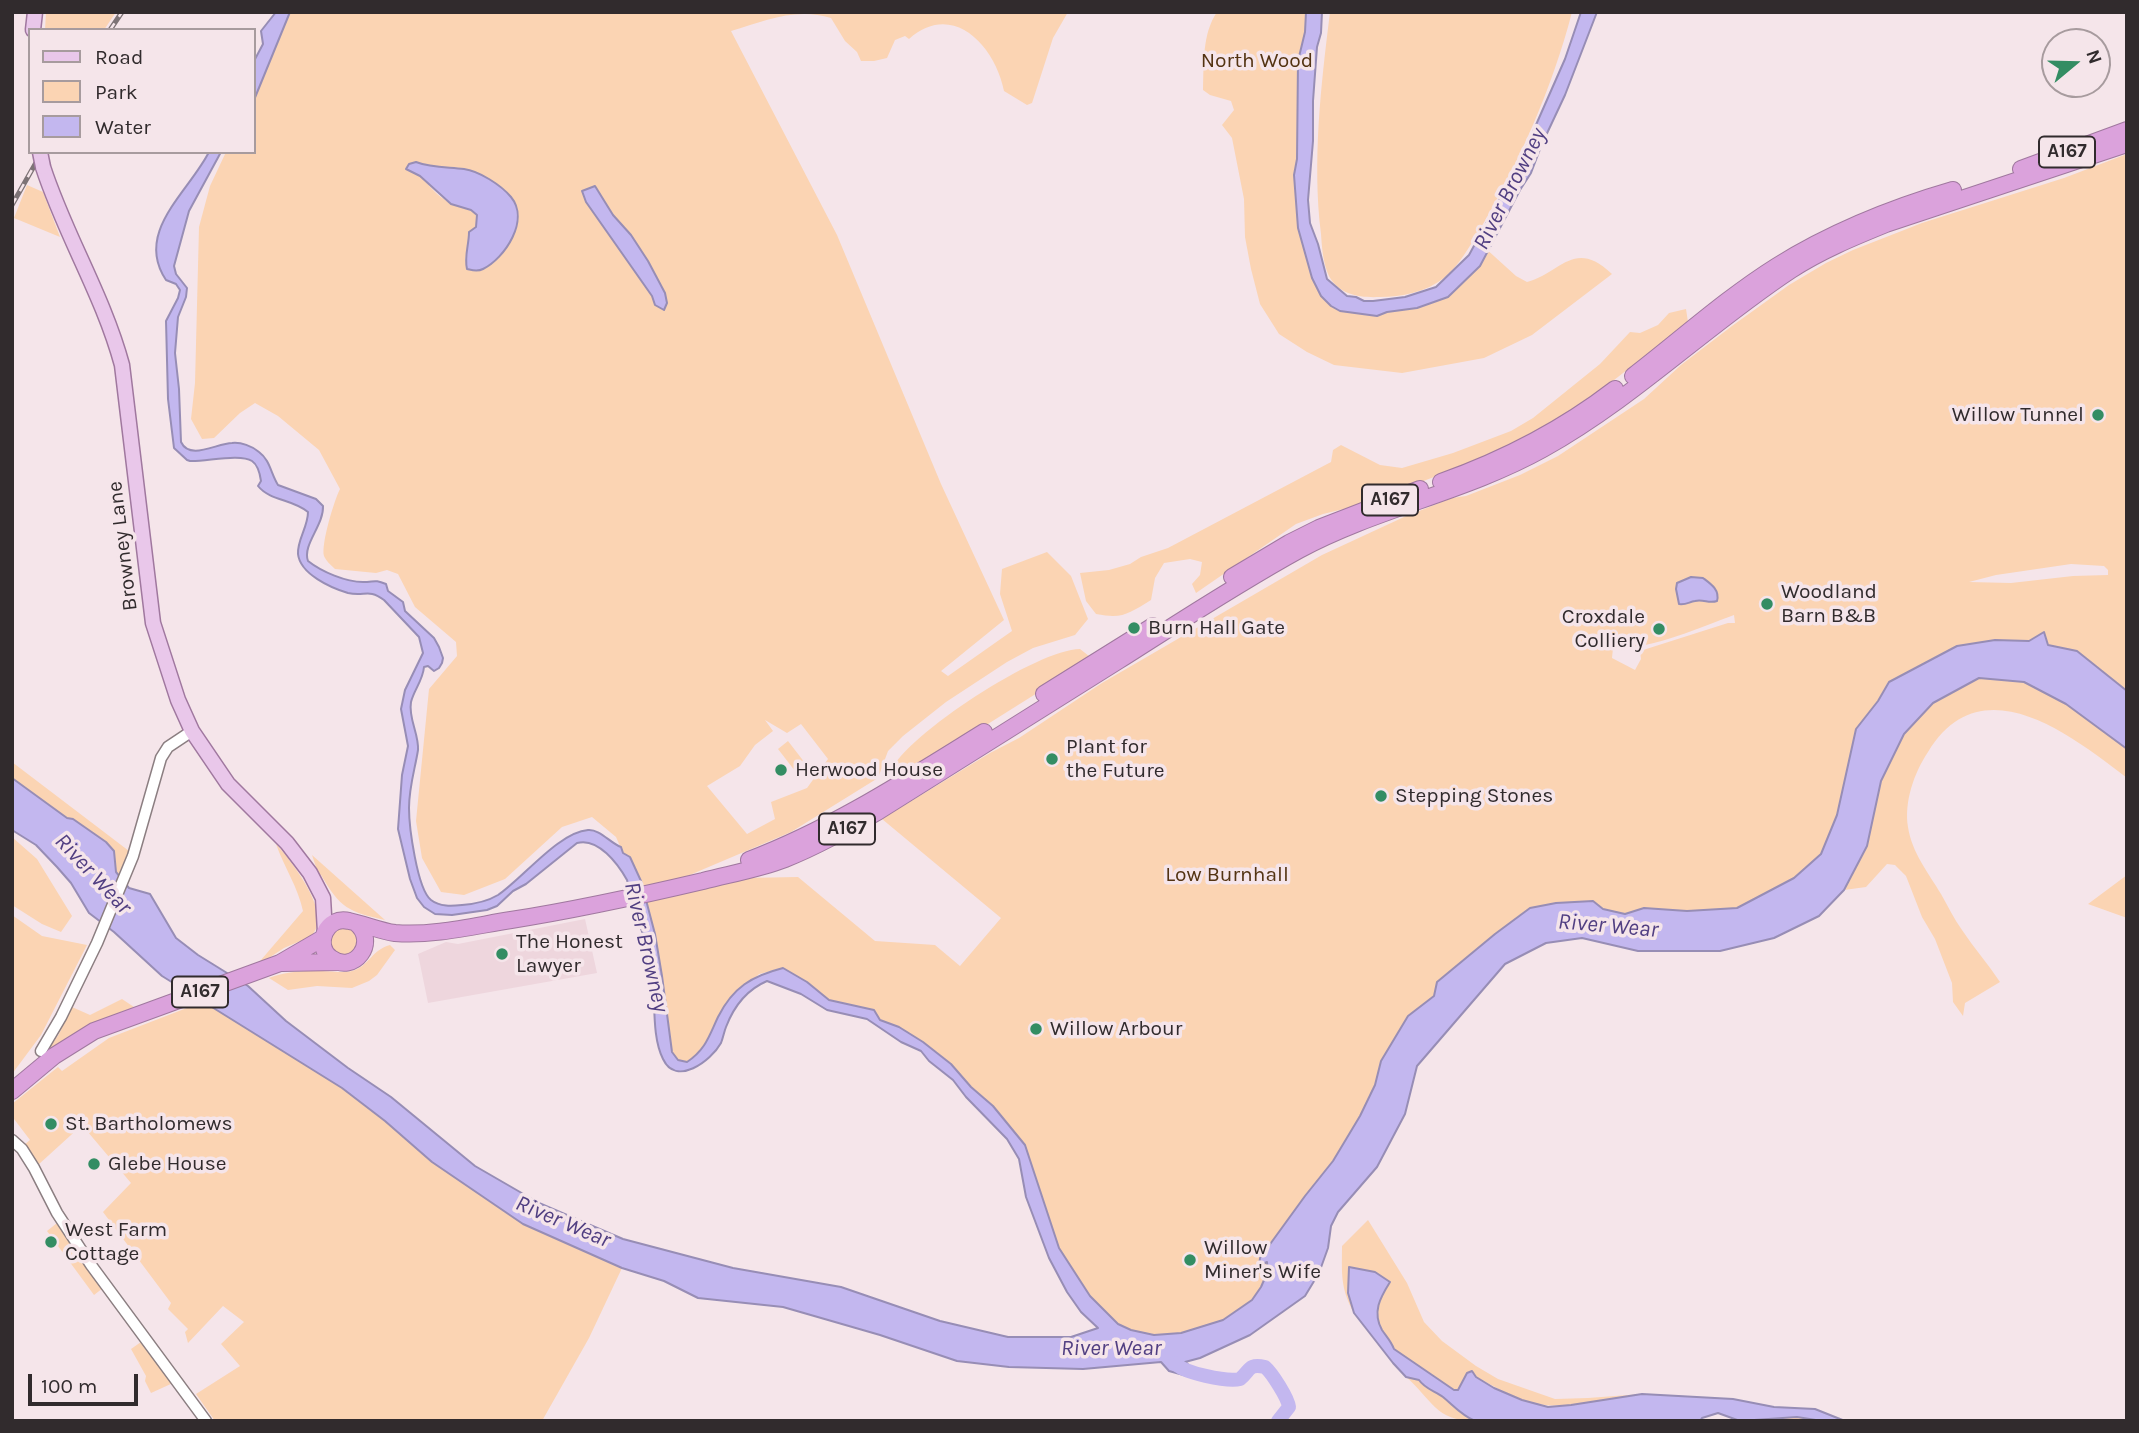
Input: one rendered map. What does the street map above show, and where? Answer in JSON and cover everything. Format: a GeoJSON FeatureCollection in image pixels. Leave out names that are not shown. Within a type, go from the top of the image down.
{"type":"FeatureCollection","features":[{"type":"Feature","properties":{"kind":"highway","name":"A167"},"geometry":{"type":"LineString","coordinates":[[702,881],[835,822],[1289,543],[1319,528],[1511,453],[1541,437],[1607,396],[1709,314],[1777,266],[1832,235],[1912,202],[2007,174],[2127,130]]}},
{"type":"Feature","properties":{"kind":"highway","name":"A167"},"geometry":{"type":"LineString","coordinates":[[12,1091],[74,1042],[106,1026],[280,963],[324,935],[333,923],[339,920],[392,933],[435,932],[619,901],[743,872],[785,859],[879,811],[1201,608],[1300,550],[1357,524],[1469,483],[1545,448],[1594,419],[1716,323],[1793,269],[1846,241],[1926,209],[2127,144]]}},
{"type":"Feature","properties":{"kind":"highway"},"geometry":{"type":"LineString","coordinates":[[353,922],[363,930],[365,945]]}},
{"type":"Feature","properties":{"kind":"highway","name":"A167"},"geometry":{"type":"LineString","coordinates":[[280,963],[352,961],[358,957],[365,945],[392,933]]}},
{"type":"Feature","properties":{"kind":"highway"},"geometry":{"type":"LineString","coordinates":[[324,935],[323,944],[327,955],[338,962]]}},
{"type":"Feature","properties":{"kind":"main road","name":"Browney Lane"},"geometry":{"type":"LineString","coordinates":[[42,159],[55,201],[114,333],[122,365],[153,623],[169,677],[192,731],[228,784],[303,863],[323,898]]}},
{"type":"Feature","properties":{"kind":"main road"},"geometry":{"type":"LineString","coordinates":[[323,898],[353,922]]}},
{"type":"Feature","properties":{"kind":"main road"},"geometry":{"type":"LineString","coordinates":[[323,898],[324,935]]}},
{"type":"Feature","properties":{"kind":"street"},"geometry":{"type":"LineString","coordinates":[[41,1051],[61,1017],[135,851],[161,758],[168,747],[192,731]]}},
{"type":"Feature","properties":{"kind":"street"},"geometry":{"type":"LineString","coordinates":[[12,1140],[28,1159],[57,1213],[91,1265],[206,1421]]}},
{"type":"Feature","properties":{"kind":"shaded area"},"geometry":{"type":"Polygon","coordinates":[[[585,919],[597,973],[428,1003],[418,954],[446,942],[458,944],[585,919]]]}},
{"type":"Feature","properties":{"kind":"green space"},"geometry":{"type":"Polygon","coordinates":[[[46,12],[116,12],[105,28],[45,28],[46,12]]]}},
{"type":"Feature","properties":{"kind":"green space"},"geometry":{"type":"Polygon","coordinates":[[[290,12],[1068,12],[1053,38],[1032,103],[1027,105],[1004,91],[992,58],[982,44],[956,26],[941,24],[925,28],[909,39],[905,36],[895,40],[887,58],[874,61],[861,61],[831,18],[818,15],[780,17],[731,31],[837,235],[941,484],[1004,620],[941,671],[948,676],[1012,631],[1000,594],[1002,569],[1047,552],[1071,576],[1088,619],[1075,635],[1033,648],[946,702],[888,751],[878,778],[791,832],[678,880],[643,887],[630,857],[623,853],[616,837],[592,817],[562,827],[505,879],[464,895],[441,892],[422,858],[416,821],[429,689],[457,656],[456,642],[415,607],[398,574],[387,570],[376,573],[335,569],[326,560],[326,533],[340,489],[319,450],[278,416],[255,403],[240,413],[214,438],[202,439],[191,419],[195,383],[199,227],[210,186],[225,154],[256,154],[256,95],[290,12]],[[416,162],[425,181],[452,204],[478,215],[476,227],[469,232],[465,260],[482,269],[506,247],[497,185],[466,169],[416,162]],[[595,186],[586,202],[652,296],[655,305],[665,293],[631,235],[613,215],[595,186]],[[765,720],[773,731],[755,745],[740,766],[707,786],[747,834],[775,819],[771,802],[807,788],[828,759],[801,724],[787,733],[765,720]]]}},
{"type":"Feature","properties":{"kind":"green space","name":"North Wood"},"geometry":{"type":"Polygon","coordinates":[[[1217,12],[1314,12],[1300,201],[1320,279],[1355,306],[1434,295],[1484,247],[1516,276],[1527,282],[1577,258],[1599,264],[1612,274],[1532,335],[1484,358],[1402,373],[1334,365],[1279,334],[1260,304],[1245,237],[1244,199],[1232,138],[1222,125],[1234,110],[1231,101],[1203,90],[1206,39],[1217,12]]]}},
{"type":"Feature","properties":{"kind":"green space"},"geometry":{"type":"Polygon","coordinates":[[[1330,12],[1572,12],[1545,97],[1521,153],[1493,206],[1454,268],[1437,283],[1413,293],[1373,297],[1351,294],[1333,282],[1325,266],[1317,179],[1321,95],[1330,12]]]}},
{"type":"Feature","properties":{"kind":"green space","name":"Low Burnhall"},"geometry":{"type":"Polygon","coordinates":[[[2127,154],[2127,691],[2077,651],[2029,641],[1995,640],[1957,646],[1888,682],[1856,729],[1837,815],[1821,854],[1794,878],[1737,908],[1687,911],[1644,908],[1626,914],[1603,909],[1593,901],[1530,908],[1495,934],[1434,996],[1408,1016],[1381,1061],[1375,1085],[1360,1116],[1333,1161],[1305,1196],[1260,1265],[1267,1262],[1268,1271],[1261,1287],[1252,1300],[1223,1320],[1181,1333],[1154,1335],[1118,1324],[1090,1296],[1059,1248],[1025,1145],[993,1106],[971,1087],[951,1064],[899,1027],[880,1020],[874,1010],[829,1000],[807,982],[783,968],[759,974],[719,1015],[700,1053],[687,1062],[678,1060],[672,1052],[662,976],[646,901],[744,878],[798,877],[875,941],[935,945],[960,966],[1001,918],[882,819],[1019,738],[1102,683],[1322,555],[1404,517],[1520,475],[1558,456],[1644,399],[1681,365],[1732,326],[1789,285],[1826,263],[1922,223],[2064,178],[2127,154]],[[2071,564],[1996,575],[1969,582],[2011,583],[2108,575],[2104,566],[2071,564]],[[1734,615],[1658,642],[1613,648],[1612,658],[1635,670],[1641,659],[1640,651],[1735,623],[1734,615]]]}},
{"type":"Feature","properties":{"kind":"green space"},"geometry":{"type":"Polygon","coordinates":[[[27,185],[43,192],[60,237],[14,218],[27,185]]]}},
{"type":"Feature","properties":{"kind":"green space"},"geometry":{"type":"Polygon","coordinates":[[[1686,309],[1688,322],[1609,384],[1508,449],[1360,505],[1296,524],[1196,593],[1192,584],[1200,575],[1202,562],[1190,559],[1164,563],[1155,578],[1151,600],[1131,612],[1113,616],[1096,614],[1086,601],[1080,573],[1109,570],[1168,548],[1331,462],[1333,450],[1341,445],[1380,465],[1402,468],[1453,453],[1511,431],[1533,418],[1600,364],[1630,332],[1640,333],[1658,325],[1669,313],[1686,309]]]}},
{"type":"Feature","properties":{"kind":"green space"},"geometry":{"type":"Polygon","coordinates":[[[1080,649],[1089,656],[1085,663],[948,749],[893,779],[890,772],[901,756],[947,716],[976,696],[1035,663],[1060,653],[1080,649]]]}},
{"type":"Feature","properties":{"kind":"green space"},"geometry":{"type":"Polygon","coordinates":[[[1979,678],[2024,682],[2066,704],[2127,749],[2127,778],[2080,743],[2053,728],[2026,716],[1999,710],[1974,713],[1949,726],[1928,752],[1914,778],[1909,798],[1907,817],[1910,836],[1921,862],[1956,921],[2000,982],[1965,1003],[1963,1016],[1953,1002],[1952,983],[1906,876],[1895,865],[1887,864],[1866,887],[1844,890],[1867,846],[1881,781],[1904,734],[1933,703],[1979,678]]]}},
{"type":"Feature","properties":{"kind":"green space"},"geometry":{"type":"Polygon","coordinates":[[[788,741],[805,763],[795,771],[778,749],[788,741]]]}},
{"type":"Feature","properties":{"kind":"green space"},"geometry":{"type":"Polygon","coordinates":[[[12,762],[129,851],[118,875],[115,872],[114,851],[73,819],[67,818],[12,778],[12,762]]]}},
{"type":"Feature","properties":{"kind":"green space"},"geometry":{"type":"Polygon","coordinates":[[[12,837],[37,859],[72,916],[61,932],[42,924],[12,905],[12,837]]]}},
{"type":"Feature","properties":{"kind":"green space"},"geometry":{"type":"Polygon","coordinates":[[[276,844],[290,860],[311,895],[316,906],[317,926],[312,936],[284,948],[255,967],[303,911],[276,844]]]}},
{"type":"Feature","properties":{"kind":"green space"},"geometry":{"type":"Polygon","coordinates":[[[312,855],[385,920],[354,911],[340,902],[321,875],[319,876],[312,855]]]}},
{"type":"Feature","properties":{"kind":"green space"},"geometry":{"type":"Polygon","coordinates":[[[2127,875],[2127,918],[2088,904],[2127,875]]]}},
{"type":"Feature","properties":{"kind":"green space"},"geometry":{"type":"Polygon","coordinates":[[[12,915],[42,936],[87,945],[41,1035],[12,1074],[12,915]]]}},
{"type":"Feature","properties":{"kind":"green space"},"geometry":{"type":"Polygon","coordinates":[[[345,925],[359,933],[356,953],[340,957],[329,945],[334,930],[345,925]]]}},
{"type":"Feature","properties":{"kind":"green space"},"geometry":{"type":"Polygon","coordinates":[[[390,945],[395,950],[377,975],[352,988],[317,986],[288,990],[269,978],[302,971],[351,971],[390,945]]]}},
{"type":"Feature","properties":{"kind":"green space"},"geometry":{"type":"Polygon","coordinates":[[[122,999],[134,1007],[89,1027],[46,1053],[72,1007],[90,1015],[122,999]]]}},
{"type":"Feature","properties":{"kind":"green space"},"geometry":{"type":"Polygon","coordinates":[[[205,1001],[342,1088],[432,1162],[523,1224],[622,1268],[589,1338],[542,1421],[215,1421],[196,1394],[240,1366],[221,1344],[244,1322],[223,1306],[188,1343],[185,1332],[188,1329],[168,1309],[171,1303],[103,1212],[131,1183],[82,1125],[38,1165],[24,1145],[30,1140],[14,1119],[12,1120],[12,1104],[58,1067],[62,1071],[109,1038],[205,1001]]]}},
{"type":"Feature","properties":{"kind":"green space"},"geometry":{"type":"Polygon","coordinates":[[[1368,1220],[1407,1283],[1424,1322],[1442,1341],[1476,1366],[1498,1379],[1555,1399],[1642,1394],[1580,1404],[1549,1405],[1520,1399],[1467,1373],[1458,1390],[1453,1390],[1394,1349],[1382,1330],[1378,1311],[1389,1282],[1348,1293],[1354,1313],[1349,1304],[1343,1280],[1342,1246],[1368,1220]]]}},
{"type":"Feature","properties":{"kind":"green space"},"geometry":{"type":"Polygon","coordinates":[[[57,1223],[103,1288],[94,1295],[47,1231],[57,1223]]]}},
{"type":"Feature","properties":{"kind":"green space"},"geometry":{"type":"Polygon","coordinates":[[[141,1342],[173,1383],[151,1393],[145,1381],[146,1376],[131,1349],[141,1342]]]}},
{"type":"Feature","properties":{"kind":"green space"},"geometry":{"type":"Polygon","coordinates":[[[1406,1377],[1419,1380],[1475,1421],[1442,1413],[1406,1377]]]}},
{"type":"Feature","properties":{"kind":"green space"},"geometry":{"type":"Polygon","coordinates":[[[1797,1417],[1822,1421],[1749,1421],[1766,1418],[1797,1417]]]}},
{"type":"Feature","properties":{"kind":"water"},"geometry":{"type":"Polygon","coordinates":[[[276,12],[290,12],[256,95],[256,57],[263,44],[261,31],[276,12]]]}},
{"type":"Feature","properties":{"kind":"water","name":"River Browney"},"geometry":{"type":"Polygon","coordinates":[[[1306,12],[1322,12],[1313,101],[1308,200],[1310,223],[1327,279],[1347,296],[1373,301],[1405,297],[1436,287],[1469,255],[1528,143],[1565,59],[1581,12],[1597,12],[1531,173],[1480,266],[1448,297],[1417,308],[1377,316],[1340,311],[1321,296],[1312,278],[1298,228],[1294,175],[1297,159],[1298,61],[1305,32],[1306,12]]]}},
{"type":"Feature","properties":{"kind":"water","name":"River Wear"},"geometry":{"type":"Polygon","coordinates":[[[208,154],[220,154],[189,211],[174,266],[176,274],[187,288],[178,317],[175,353],[181,442],[185,447],[197,451],[235,443],[253,448],[263,455],[278,485],[316,499],[323,506],[308,548],[308,561],[342,578],[386,584],[388,591],[403,602],[405,611],[434,638],[439,647],[442,663],[434,671],[428,666],[424,667],[410,708],[418,750],[410,793],[410,828],[418,871],[426,894],[438,904],[450,906],[490,899],[565,839],[588,830],[601,834],[621,847],[623,853],[630,857],[641,881],[655,934],[672,1052],[678,1060],[687,1062],[699,1052],[724,1007],[737,990],[753,979],[783,968],[807,982],[829,1000],[874,1010],[880,1020],[899,1027],[951,1064],[971,1087],[993,1106],[1025,1145],[1059,1248],[1090,1296],[1118,1324],[1131,1330],[1154,1335],[1181,1333],[1223,1320],[1252,1300],[1268,1271],[1267,1262],[1259,1266],[1260,1258],[1333,1161],[1375,1085],[1381,1061],[1408,1016],[1434,996],[1437,982],[1530,908],[1593,901],[1603,909],[1625,914],[1644,908],[1687,911],[1737,908],[1794,878],[1821,854],[1837,815],[1856,729],[1889,682],[1957,646],[1995,640],[2029,641],[2044,632],[2048,645],[2077,651],[2127,691],[2127,749],[2066,704],[2024,682],[1979,678],[1933,703],[1904,734],[1881,781],[1867,846],[1844,890],[1819,916],[1774,938],[1720,951],[1638,951],[1582,938],[1546,943],[1505,964],[1417,1066],[1405,1114],[1377,1167],[1338,1212],[1331,1226],[1328,1248],[1319,1273],[1305,1296],[1250,1335],[1185,1362],[1194,1369],[1187,1376],[1169,1371],[1161,1362],[1083,1369],[1009,1367],[957,1361],[783,1307],[698,1298],[664,1281],[622,1268],[523,1224],[432,1162],[342,1088],[162,976],[89,913],[71,883],[36,845],[12,830],[12,778],[67,818],[73,819],[106,842],[114,851],[116,872],[129,888],[150,894],[176,938],[248,986],[286,1021],[391,1097],[475,1166],[539,1203],[623,1239],[733,1268],[841,1287],[940,1321],[1008,1337],[1071,1337],[1098,1328],[1081,1312],[1067,1292],[1049,1258],[1026,1197],[1019,1159],[1007,1139],[953,1080],[921,1051],[901,1042],[867,1019],[827,1010],[801,994],[767,981],[747,994],[737,1006],[729,1019],[721,1043],[710,1057],[684,1071],[669,1067],[659,1049],[650,962],[627,880],[613,860],[600,848],[585,842],[577,843],[497,906],[487,910],[452,915],[435,914],[417,898],[398,829],[402,775],[408,746],[401,709],[405,690],[423,653],[419,637],[379,596],[341,591],[325,584],[304,568],[298,549],[308,512],[263,491],[258,486],[260,475],[252,461],[231,458],[190,461],[174,448],[168,399],[166,321],[180,290],[176,284],[166,280],[158,262],[156,246],[168,213],[208,154]]]}},
{"type":"Feature","properties":{"kind":"water"},"geometry":{"type":"Polygon","coordinates":[[[416,162],[476,173],[496,183],[511,197],[518,216],[516,227],[507,247],[491,264],[479,270],[467,269],[469,232],[476,227],[477,215],[471,210],[451,204],[420,176],[406,169],[409,164],[416,162]]]}},
{"type":"Feature","properties":{"kind":"water"},"geometry":{"type":"Polygon","coordinates":[[[595,186],[648,261],[665,293],[667,303],[664,310],[655,305],[652,296],[586,202],[582,191],[595,186]]]}},
{"type":"Feature","properties":{"kind":"water"},"geometry":{"type":"Polygon","coordinates":[[[1691,577],[1703,578],[1712,585],[1716,590],[1717,601],[1679,604],[1677,583],[1691,577]]]}},
{"type":"Feature","properties":{"kind":"water"},"geometry":{"type":"Polygon","coordinates":[[[1349,1267],[1375,1272],[1390,1282],[1380,1299],[1378,1311],[1382,1330],[1394,1349],[1454,1390],[1458,1390],[1467,1373],[1472,1371],[1476,1377],[1494,1388],[1548,1407],[1642,1394],[1733,1399],[1774,1407],[1815,1409],[1845,1421],[1797,1417],[1740,1421],[1718,1413],[1700,1421],[1475,1421],[1419,1380],[1406,1377],[1393,1363],[1354,1313],[1348,1293],[1349,1267]]]}},
{"type":"Feature","properties":{"kind":"waterway"},"geometry":{"type":"LineString","coordinates":[[1175,1363],[1195,1373],[1234,1380],[1240,1379],[1252,1367],[1265,1367],[1279,1386],[1289,1407],[1278,1421]]}},
{"type":"Feature","properties":{"kind":"railway"},"geometry":{"type":"LineString","coordinates":[[111,28],[122,12]]}},
{"type":"Feature","properties":{"kind":"railway"},"geometry":{"type":"LineString","coordinates":[[12,205],[41,154]]}},
{"type":"Feature","properties":{"kind":"place","name":"Willow Tunnel"},"geometry":{"type":"Point","coordinates":[2098,415]}},
{"type":"Feature","properties":{"kind":"place","name":"Woodland Barn B&B"},"geometry":{"type":"Point","coordinates":[1767,604]}},
{"type":"Feature","properties":{"kind":"place","name":"Burn Hall Gate"},"geometry":{"type":"Point","coordinates":[1134,628]}},
{"type":"Feature","properties":{"kind":"place","name":"Croxdale Colliery"},"geometry":{"type":"Point","coordinates":[1659,629]}},
{"type":"Feature","properties":{"kind":"place","name":"Plant for the Future"},"geometry":{"type":"Point","coordinates":[1052,759]}},
{"type":"Feature","properties":{"kind":"place","name":"Herwood House"},"geometry":{"type":"Point","coordinates":[781,770]}},
{"type":"Feature","properties":{"kind":"place","name":"Stepping Stones"},"geometry":{"type":"Point","coordinates":[1381,796]}},
{"type":"Feature","properties":{"kind":"place","name":"The Honest Lawyer"},"geometry":{"type":"Point","coordinates":[502,954]}},
{"type":"Feature","properties":{"kind":"place","name":"Willow Arbour"},"geometry":{"type":"Point","coordinates":[1036,1029]}},
{"type":"Feature","properties":{"kind":"place","name":"St. Bartholomews"},"geometry":{"type":"Point","coordinates":[51,1124]}},
{"type":"Feature","properties":{"kind":"place","name":"Glebe House"},"geometry":{"type":"Point","coordinates":[94,1164]}},
{"type":"Feature","properties":{"kind":"place","name":"West Farm Cottage"},"geometry":{"type":"Point","coordinates":[51,1242]}},
{"type":"Feature","properties":{"kind":"place","name":"Willow Miner's Wife"},"geometry":{"type":"Point","coordinates":[1190,1260]}}]}
